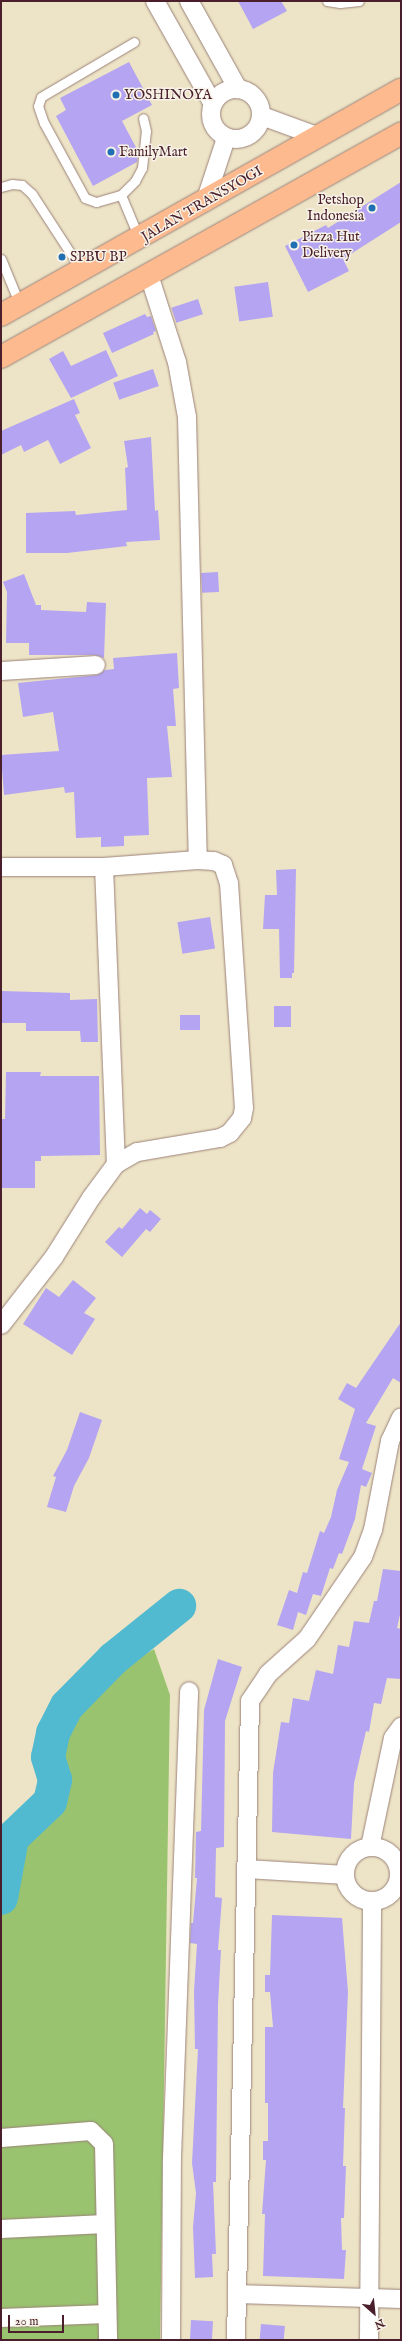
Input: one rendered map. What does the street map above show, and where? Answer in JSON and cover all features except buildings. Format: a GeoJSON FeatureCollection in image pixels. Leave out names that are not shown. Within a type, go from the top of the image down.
{"type":"FeatureCollection","features":[{"type":"Feature","properties":{"kind":"highway","name":"JALAN TRANSYOGI"},"geometry":{"type":"LineString","coordinates":[[1,315],[139,240],[401,90]]}},
{"type":"Feature","properties":{"kind":"highway"},"geometry":{"type":"LineString","coordinates":[[1,357],[401,133]]}},
{"type":"Feature","properties":{"kind":"street"},"geometry":{"type":"LineString","coordinates":[[155,1],[213,104]]}},
{"type":"Feature","properties":{"kind":"street"},"geometry":{"type":"LineString","coordinates":[[189,1],[238,89]]}},
{"type":"Feature","properties":{"kind":"street"},"geometry":{"type":"LineString","coordinates":[[238,89],[251,93],[260,103],[262,116],[256,131],[242,139],[226,138],[216,130],[210,117],[213,104],[219,95],[228,90],[238,89]]}},
{"type":"Feature","properties":{"kind":"street"},"geometry":{"type":"LineString","coordinates":[[262,116],[319,137]]}},
{"type":"Feature","properties":{"kind":"street"},"geometry":{"type":"LineString","coordinates":[[205,202],[226,138]]}},
{"type":"Feature","properties":{"kind":"street"},"geometry":{"type":"LineString","coordinates":[[149,275],[176,362],[188,417],[198,860]]}},
{"type":"Feature","properties":{"kind":"street"},"geometry":{"type":"LineString","coordinates":[[1,671],[96,665]]}},
{"type":"Feature","properties":{"kind":"street"},"geometry":{"type":"LineString","coordinates":[[1,868],[104,867],[198,860],[214,861],[223,865],[229,883],[244,1108],[242,1118],[230,1133],[220,1138],[137,1152],[116,1164],[91,1198],[54,1257],[1,1326]]}},
{"type":"Feature","properties":{"kind":"street"},"geometry":{"type":"LineString","coordinates":[[104,867],[116,1164]]}},
{"type":"Feature","properties":{"kind":"street"},"geometry":{"type":"LineString","coordinates":[[236,2340],[250,1701],[268,1674],[307,1639],[363,1557],[373,1530],[390,1441],[401,1417]]}},
{"type":"Feature","properties":{"kind":"street"},"geometry":{"type":"LineString","coordinates":[[170,2340],[172,2158],[189,1691]]}},
{"type":"Feature","properties":{"kind":"street"},"geometry":{"type":"LineString","coordinates":[[370,1847],[393,1738],[401,1726]]}},
{"type":"Feature","properties":{"kind":"street"},"geometry":{"type":"LineString","coordinates":[[370,1847],[381,1848],[391,1854],[399,1867],[400,1875],[393,1892],[381,1900],[372,1901],[355,1895],[347,1885],[345,1875],[346,1866],[356,1852],[370,1847]]}},
{"type":"Feature","properties":{"kind":"street"},"geometry":{"type":"LineString","coordinates":[[247,1869],[345,1875]]}},
{"type":"Feature","properties":{"kind":"street"},"geometry":{"type":"LineString","coordinates":[[369,2340],[372,1901]]}},
{"type":"Feature","properties":{"kind":"street"},"geometry":{"type":"LineString","coordinates":[[1,2138],[91,2130],[104,2144],[108,2340]]}},
{"type":"Feature","properties":{"kind":"street"},"geometry":{"type":"LineString","coordinates":[[1,2229],[105,2224]]}},
{"type":"Feature","properties":{"kind":"street"},"geometry":{"type":"LineString","coordinates":[[237,2294],[401,2299]]}},
{"type":"Feature","properties":{"kind":"street"},"geometry":{"type":"LineString","coordinates":[[1,2318],[107,2314]]}},
{"type":"Feature","properties":{"kind":"lane"},"geometry":{"type":"LineString","coordinates":[[327,1],[340,3],[359,1]]}},
{"type":"Feature","properties":{"kind":"lane"},"geometry":{"type":"LineString","coordinates":[[134,42],[41,97],[38,106],[44,123],[85,198],[96,202],[121,195],[135,181],[142,168],[146,131],[143,118]]}},
{"type":"Feature","properties":{"kind":"lane"},"geometry":{"type":"LineString","coordinates":[[1,187],[12,184],[22,185],[32,194],[82,271]]}},
{"type":"Feature","properties":{"kind":"lane"},"geometry":{"type":"LineString","coordinates":[[121,195],[139,240]]}},
{"type":"Feature","properties":{"kind":"lane"},"geometry":{"type":"LineString","coordinates":[[1,258],[20,305]]}},
{"type":"Feature","properties":{"kind":"green space"},"geometry":{"type":"Polygon","coordinates":[[[154,1649],[170,1695],[160,2340],[1,2340],[1,1832],[31,1832],[83,1692],[154,1649]]]}},
{"type":"Feature","properties":{"kind":"waterway"},"geometry":{"type":"LineString","coordinates":[[1,1898],[12,1838],[50,1802],[55,1780],[48,1757],[53,1733],[67,1706],[113,1659],[179,1606]]}},
{"type":"Feature","properties":{"kind":"place","name":"YOSHINOYA"},"geometry":{"type":"Point","coordinates":[116,95]}},
{"type":"Feature","properties":{"kind":"place","name":"FamilyMart"},"geometry":{"type":"Point","coordinates":[111,152]}},
{"type":"Feature","properties":{"kind":"place","name":"Petshop Indonesia"},"geometry":{"type":"Point","coordinates":[372,208]}},
{"type":"Feature","properties":{"kind":"place","name":"Pizza Hut Delivery"},"geometry":{"type":"Point","coordinates":[294,245]}},
{"type":"Feature","properties":{"kind":"place","name":"SPBU BP"},"geometry":{"type":"Point","coordinates":[62,257]}}]}
